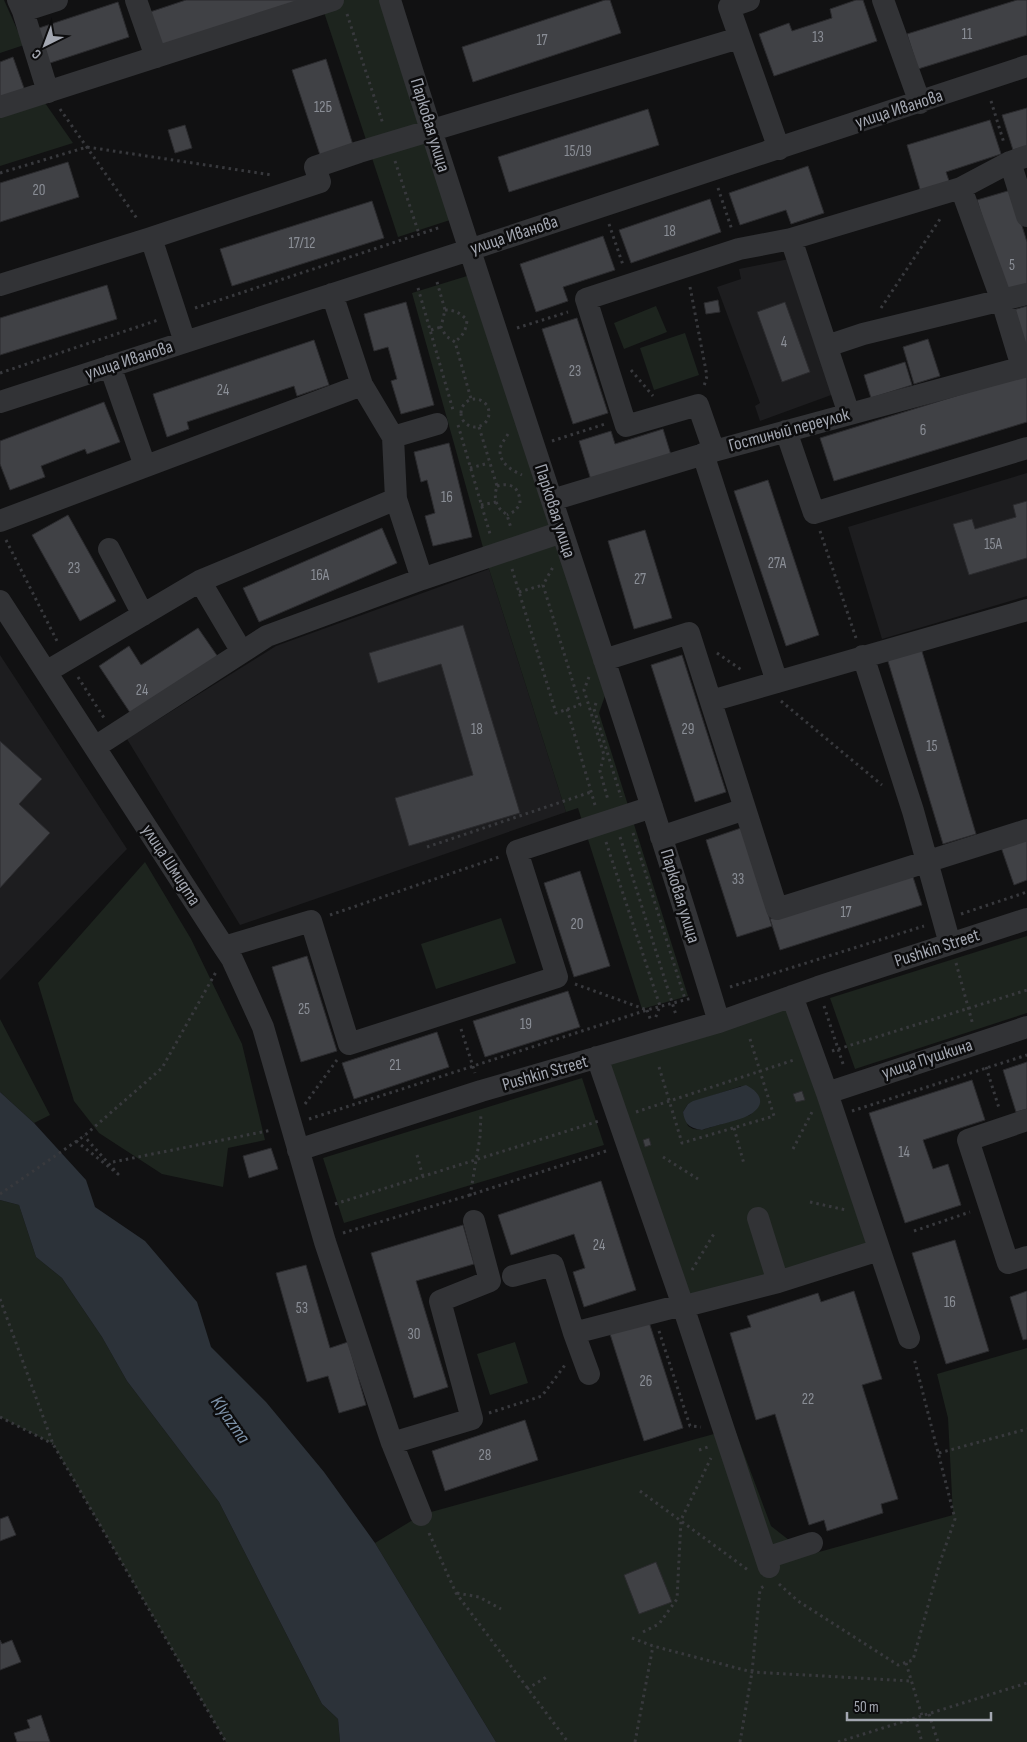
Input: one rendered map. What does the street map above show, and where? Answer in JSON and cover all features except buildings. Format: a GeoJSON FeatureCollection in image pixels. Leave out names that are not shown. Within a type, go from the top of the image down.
{"type":"FeatureCollection","features":[{"type":"Feature","properties":{"kind":"street"},"geometry":{"type":"LineString","coordinates":[[48,92],[20,5],[57,0]]}},
{"type":"Feature","properties":{"kind":"street"},"geometry":{"type":"LineString","coordinates":[[136,0],[156,57]]}},
{"type":"Feature","properties":{"kind":"street"},"geometry":{"type":"LineString","coordinates":[[750,0],[729,7],[779,148]]}},
{"type":"Feature","properties":{"kind":"street"},"geometry":{"type":"LineString","coordinates":[[883,0],[920,102]]}},
{"type":"Feature","properties":{"kind":"street","name":"Парковая улица"},"geometry":{"type":"LineString","coordinates":[[395,1],[432,131],[469,250],[552,500],[553,536],[597,668],[652,807],[719,1022]]}},
{"type":"Feature","properties":{"kind":"street"},"geometry":{"type":"LineString","coordinates":[[0,107],[156,57],[339,5]]}},
{"type":"Feature","properties":{"kind":"street"},"geometry":{"type":"LineString","coordinates":[[0,285],[151,238],[320,182],[315,167],[739,38]]}},
{"type":"Feature","properties":{"kind":"street","name":"улица Иванова"},"geometry":{"type":"LineString","coordinates":[[0,402],[1027,66]]}},
{"type":"Feature","properties":{"kind":"street"},"geometry":{"type":"LineString","coordinates":[[770,684],[708,453],[698,404],[626,426],[586,299],[739,249],[791,239],[961,188],[1019,159],[1027,216]]}},
{"type":"Feature","properties":{"kind":"street"},"geometry":{"type":"LineString","coordinates":[[961,188],[1025,366]]}},
{"type":"Feature","properties":{"kind":"street"},"geometry":{"type":"LineString","coordinates":[[151,238],[185,342]]}},
{"type":"Feature","properties":{"kind":"street"},"geometry":{"type":"LineString","coordinates":[[791,239],[849,414]]}},
{"type":"Feature","properties":{"kind":"street"},"geometry":{"type":"LineString","coordinates":[[332,294],[362,385],[393,437],[396,499],[422,579]]}},
{"type":"Feature","properties":{"kind":"street"},"geometry":{"type":"LineString","coordinates":[[827,346],[863,334],[1027,294]]}},
{"type":"Feature","properties":{"kind":"street"},"geometry":{"type":"LineString","coordinates":[[110,366],[145,466]]}},
{"type":"Feature","properties":{"kind":"street","name":"Гостиный переулок"},"geometry":{"type":"LineString","coordinates":[[552,500],[708,453],[1025,366]]}},
{"type":"Feature","properties":{"kind":"street"},"geometry":{"type":"LineString","coordinates":[[0,521],[362,385]]}},
{"type":"Feature","properties":{"kind":"street"},"geometry":{"type":"LineString","coordinates":[[393,437],[437,424]]}},
{"type":"Feature","properties":{"kind":"street"},"geometry":{"type":"LineString","coordinates":[[786,431],[814,514],[1027,448]]}},
{"type":"Feature","properties":{"kind":"street"},"geometry":{"type":"LineString","coordinates":[[46,672],[200,581],[396,499]]}},
{"type":"Feature","properties":{"kind":"street"},"geometry":{"type":"LineString","coordinates":[[95,747],[267,636],[422,579],[553,536]]}},
{"type":"Feature","properties":{"kind":"street"},"geometry":{"type":"LineString","coordinates":[[109,548],[143,615]]}},
{"type":"Feature","properties":{"kind":"street"},"geometry":{"type":"LineString","coordinates":[[200,581],[242,652]]}},
{"type":"Feature","properties":{"kind":"street","name":"улица Шмидта"},"geometry":{"type":"LineString","coordinates":[[0,601],[95,747],[222,956],[232,959],[263,1027],[296,1118],[298,1150],[326,1242],[392,1443],[421,1515]]}},
{"type":"Feature","properties":{"kind":"street"},"geometry":{"type":"LineString","coordinates":[[711,701],[863,656],[936,630],[1027,610]]}},
{"type":"Feature","properties":{"kind":"street"},"geometry":{"type":"LineString","coordinates":[[597,668],[689,633],[777,909],[1027,830]]}},
{"type":"Feature","properties":{"kind":"street"},"geometry":{"type":"LineString","coordinates":[[863,656],[913,811],[950,944]]}},
{"type":"Feature","properties":{"kind":"street"},"geometry":{"type":"LineString","coordinates":[[222,956],[311,921],[349,1044],[557,978],[517,851],[652,807]]}},
{"type":"Feature","properties":{"kind":"street"},"geometry":{"type":"LineString","coordinates":[[661,837],[745,809]]}},
{"type":"Feature","properties":{"kind":"street","name":"Pushkin Street"},"geometry":{"type":"LineString","coordinates":[[298,1150],[481,1091],[719,1022],[818,987],[1027,919]]}},
{"type":"Feature","properties":{"kind":"street"},"geometry":{"type":"LineString","coordinates":[[792,996],[827,1092],[909,1338]]}},
{"type":"Feature","properties":{"kind":"street","name":"улица Пушкина"},"geometry":{"type":"LineString","coordinates":[[827,1092],[1027,1028]]}},
{"type":"Feature","properties":{"kind":"street"},"geometry":{"type":"LineString","coordinates":[[597,1057],[682,1305],[764,1569],[812,1543]]}},
{"type":"Feature","properties":{"kind":"street"},"geometry":{"type":"LineString","coordinates":[[1027,1120],[968,1140],[1008,1263],[1027,1257]]}},
{"type":"Feature","properties":{"kind":"street"},"geometry":{"type":"LineString","coordinates":[[758,1218],[778,1282]]}},
{"type":"Feature","properties":{"kind":"street"},"geometry":{"type":"LineString","coordinates":[[392,1443],[472,1419],[440,1301],[490,1281],[474,1221]]}},
{"type":"Feature","properties":{"kind":"street"},"geometry":{"type":"LineString","coordinates":[[577,1340],[653,1312],[693,1304],[778,1282],[879,1250]]}},
{"type":"Feature","properties":{"kind":"street"},"geometry":{"type":"LineString","coordinates":[[512,1276],[553,1265],[589,1374]]}},
{"type":"Feature","properties":{"kind":"path"},"geometry":{"type":"LineString","coordinates":[[339,5],[390,144],[419,234]]}},
{"type":"Feature","properties":{"kind":"path"},"geometry":{"type":"LineString","coordinates":[[48,92],[151,238]]}},
{"type":"Feature","properties":{"kind":"path"},"geometry":{"type":"LineString","coordinates":[[991,101],[1019,159]]}},
{"type":"Feature","properties":{"kind":"path"},"geometry":{"type":"LineString","coordinates":[[0,173],[87,147],[281,176]]}},
{"type":"Feature","properties":{"kind":"path"},"geometry":{"type":"LineString","coordinates":[[716,183],[739,249]]}},
{"type":"Feature","properties":{"kind":"path"},"geometry":{"type":"LineString","coordinates":[[863,334],[961,188]]}},
{"type":"Feature","properties":{"kind":"path"},"geometry":{"type":"LineString","coordinates":[[607,219],[629,285]]}},
{"type":"Feature","properties":{"kind":"path"},"geometry":{"type":"LineString","coordinates":[[0,373],[446,225]]}},
{"type":"Feature","properties":{"kind":"path"},"geometry":{"type":"LineString","coordinates":[[686,266],[707,376],[698,404]]}},
{"type":"Feature","properties":{"kind":"path"},"geometry":{"type":"LineString","coordinates":[[435,277],[446,310],[441,327],[446,336],[455,342],[471,399]]}},
{"type":"Feature","properties":{"kind":"path"},"geometry":{"type":"LineString","coordinates":[[514,329],[588,306]]}},
{"type":"Feature","properties":{"kind":"path"},"geometry":{"type":"LineString","coordinates":[[446,310],[460,313],[467,320],[466,330],[455,342]]}},
{"type":"Feature","properties":{"kind":"path"},"geometry":{"type":"LineString","coordinates":[[430,330],[441,327]]}},
{"type":"Feature","properties":{"kind":"path"},"geometry":{"type":"LineString","coordinates":[[471,399],[482,401],[489,409],[488,420],[479,427],[468,426],[461,417],[462,406],[471,399]]}},
{"type":"Feature","properties":{"kind":"path"},"geometry":{"type":"LineString","coordinates":[[551,441],[624,418]]}},
{"type":"Feature","properties":{"kind":"path"},"geometry":{"type":"LineString","coordinates":[[479,427],[497,486],[496,502],[507,515],[519,592],[556,713],[580,705],[544,585],[553,567],[553,536]]}},
{"type":"Feature","properties":{"kind":"path"},"geometry":{"type":"LineString","coordinates":[[509,428],[508,435],[500,448],[502,460],[509,469],[524,476]]}},
{"type":"Feature","properties":{"kind":"path"},"geometry":{"type":"LineString","coordinates":[[470,468],[489,463]]}},
{"type":"Feature","properties":{"kind":"path"},"geometry":{"type":"LineString","coordinates":[[497,486],[506,484],[513,487],[520,494],[520,504],[507,515]]}},
{"type":"Feature","properties":{"kind":"path"},"geometry":{"type":"LineString","coordinates":[[481,505],[496,502]]}},
{"type":"Feature","properties":{"kind":"path"},"geometry":{"type":"LineString","coordinates":[[814,514],[863,656]]}},
{"type":"Feature","properties":{"kind":"path"},"geometry":{"type":"LineString","coordinates":[[519,592],[544,585]]}},
{"type":"Feature","properties":{"kind":"path"},"geometry":{"type":"LineString","coordinates":[[689,633],[770,684],[883,786]]}},
{"type":"Feature","properties":{"kind":"path"},"geometry":{"type":"LineString","coordinates":[[597,668],[584,690],[604,755],[600,771],[673,1003]]}},
{"type":"Feature","properties":{"kind":"path"},"geometry":{"type":"LineString","coordinates":[[567,709],[591,792],[614,819],[686,1000]]}},
{"type":"Feature","properties":{"kind":"path"},"geometry":{"type":"LineString","coordinates":[[426,847],[591,792]]}},
{"type":"Feature","properties":{"kind":"path"},"geometry":{"type":"LineString","coordinates":[[614,819],[660,1006],[652,1027],[647,1010]]}},
{"type":"Feature","properties":{"kind":"path"},"geometry":{"type":"LineString","coordinates":[[311,921],[517,851]]}},
{"type":"Feature","properties":{"kind":"path"},"geometry":{"type":"LineString","coordinates":[[724,989],[1027,892]]}},
{"type":"Feature","properties":{"kind":"path"},"geometry":{"type":"LineString","coordinates":[[0,1194],[84,1136],[162,1068],[222,956]]}},
{"type":"Feature","properties":{"kind":"path"},"geometry":{"type":"LineString","coordinates":[[557,978],[647,1010]]}},
{"type":"Feature","properties":{"kind":"path"},"geometry":{"type":"LineString","coordinates":[[818,987],[849,1085]]}},
{"type":"Feature","properties":{"kind":"path"},"geometry":{"type":"LineString","coordinates":[[839,1049],[1027,990]]}},
{"type":"Feature","properties":{"kind":"path"},"geometry":{"type":"LineString","coordinates":[[113,1162],[276,1129],[296,1118],[660,1006],[693,998]]}},
{"type":"Feature","properties":{"kind":"path"},"geometry":{"type":"LineString","coordinates":[[658,1067],[682,1143],[774,1116],[750,1039]]}},
{"type":"Feature","properties":{"kind":"path"},"geometry":{"type":"LineString","coordinates":[[296,1118],[349,1044]]}},
{"type":"Feature","properties":{"kind":"path"},"geometry":{"type":"LineString","coordinates":[[834,1117],[1027,1054]]}},
{"type":"Feature","properties":{"kind":"path"},"geometry":{"type":"LineString","coordinates":[[631,1113],[800,1059]]}},
{"type":"Feature","properties":{"kind":"path"},"geometry":{"type":"LineString","coordinates":[[793,1149],[812,1110]]}},
{"type":"Feature","properties":{"kind":"path"},"geometry":{"type":"LineString","coordinates":[[328,1207],[604,1120]]}},
{"type":"Feature","properties":{"kind":"path"},"geometry":{"type":"LineString","coordinates":[[734,1128],[744,1164]]}},
{"type":"Feature","properties":{"kind":"path"},"geometry":{"type":"LineString","coordinates":[[76,1141],[118,1174],[84,1136]]}},
{"type":"Feature","properties":{"kind":"path"},"geometry":{"type":"LineString","coordinates":[[338,1234],[470,1195],[612,1149]]}},
{"type":"Feature","properties":{"kind":"path"},"geometry":{"type":"LineString","coordinates":[[418,1155],[424,1177]]}},
{"type":"Feature","properties":{"kind":"path"},"geometry":{"type":"LineString","coordinates":[[663,1157],[698,1179]]}},
{"type":"Feature","properties":{"kind":"path"},"geometry":{"type":"LineString","coordinates":[[810,1202],[853,1211],[871,1226]]}},
{"type":"Feature","properties":{"kind":"path"},"geometry":{"type":"LineString","coordinates":[[914,1231],[990,1206]]}},
{"type":"Feature","properties":{"kind":"path"},"geometry":{"type":"LineString","coordinates":[[690,1274],[715,1232]]}},
{"type":"Feature","properties":{"kind":"path"},"geometry":{"type":"LineString","coordinates":[[0,1299],[53,1444],[226,1742]]}},
{"type":"Feature","properties":{"kind":"path"},"geometry":{"type":"LineString","coordinates":[[653,1312],[690,1426]]}},
{"type":"Feature","properties":{"kind":"path"},"geometry":{"type":"LineString","coordinates":[[640,1491],[680,1520],[764,1569],[798,1601],[898,1665],[913,1660],[954,1519],[909,1338]]}},
{"type":"Feature","properties":{"kind":"path"},"geometry":{"type":"LineString","coordinates":[[472,1419],[542,1396],[577,1340]]}},
{"type":"Feature","properties":{"kind":"path"},"geometry":{"type":"LineString","coordinates":[[0,1417],[53,1444]]}},
{"type":"Feature","properties":{"kind":"path"},"geometry":{"type":"LineString","coordinates":[[939,1454],[1027,1429]]}},
{"type":"Feature","properties":{"kind":"path"},"geometry":{"type":"LineString","coordinates":[[643,1632],[659,1624],[677,1599],[680,1520],[714,1452]]}},
{"type":"Feature","properties":{"kind":"path"},"geometry":{"type":"LineString","coordinates":[[421,1515],[456,1593],[568,1742]]}},
{"type":"Feature","properties":{"kind":"path"},"geometry":{"type":"LineString","coordinates":[[740,1742],[752,1672],[760,1589],[764,1569]]}},
{"type":"Feature","properties":{"kind":"path"},"geometry":{"type":"LineString","coordinates":[[456,1593],[479,1597],[501,1609]]}},
{"type":"Feature","properties":{"kind":"path"},"geometry":{"type":"LineString","coordinates":[[632,1638],[653,1646],[752,1672],[911,1681]]}},
{"type":"Feature","properties":{"kind":"path"},"geometry":{"type":"LineString","coordinates":[[635,1742],[653,1646]]}},
{"type":"Feature","properties":{"kind":"path"},"geometry":{"type":"LineString","coordinates":[[906,1663],[922,1716]]}},
{"type":"Feature","properties":{"kind":"path"},"geometry":{"type":"LineString","coordinates":[[527,1688],[548,1676]]}},
{"type":"Feature","properties":{"kind":"path"},"geometry":{"type":"LineString","coordinates":[[838,1742],[1027,1683]]}},
{"type":"Feature","properties":{"kind":"path"},"geometry":{"type":"LineString","coordinates":[[929,1714],[938,1742]]}},
{"type":"Feature","properties":{"kind":"path"},"geometry":{"type":"LineString","coordinates":[[915,1718],[922,1741]]}},
{"type":"Feature","properties":{"kind":"shaded area"},"geometry":{"type":"Polygon","coordinates":[[[0,0],[4,0],[24,45],[0,53],[0,0]]]}},
{"type":"Feature","properties":{"kind":"shaded area"},"geometry":{"type":"Polygon","coordinates":[[[320,0],[380,0],[450,220],[398,237],[320,0]]]}},
{"type":"Feature","properties":{"kind":"shaded area"},"geometry":{"type":"Polygon","coordinates":[[[45,103],[73,143],[0,166],[0,117],[45,103]]]}},
{"type":"Feature","properties":{"kind":"shaded area"},"geometry":{"type":"Polygon","coordinates":[[[794,258],[834,394],[760,421],[755,406],[760,403],[717,287],[741,279],[739,269],[794,258]]]}},
{"type":"Feature","properties":{"kind":"shaded area"},"geometry":{"type":"Polygon","coordinates":[[[467,276],[607,690],[599,713],[688,996],[642,1009],[578,808],[566,812],[489,569],[412,293],[467,276]]]}},
{"type":"Feature","properties":{"kind":"shaded area"},"geometry":{"type":"Polygon","coordinates":[[[656,306],[667,332],[624,349],[614,323],[656,306]]]}},
{"type":"Feature","properties":{"kind":"shaded area"},"geometry":{"type":"Polygon","coordinates":[[[685,333],[699,375],[654,390],[640,348],[685,333]]]}},
{"type":"Feature","properties":{"kind":"shaded area"},"geometry":{"type":"Polygon","coordinates":[[[1027,473],[1027,596],[882,639],[848,527],[1027,473]]]}},
{"type":"Feature","properties":{"kind":"shaded area"},"geometry":{"type":"Polygon","coordinates":[[[489,569],[566,812],[240,925],[127,739],[276,646],[489,569]]]}},
{"type":"Feature","properties":{"kind":"shaded area"},"geometry":{"type":"Polygon","coordinates":[[[0,655],[127,849],[0,980],[0,655]]]}},
{"type":"Feature","properties":{"kind":"shaded area"},"geometry":{"type":"Polygon","coordinates":[[[145,862],[191,939],[242,1044],[265,1140],[228,1148],[223,1187],[162,1174],[99,1133],[74,1101],[38,983],[145,862]]]}},
{"type":"Feature","properties":{"kind":"shaded area"},"geometry":{"type":"Polygon","coordinates":[[[501,918],[516,963],[436,989],[421,944],[501,918]]]}},
{"type":"Feature","properties":{"kind":"shaded area"},"geometry":{"type":"Polygon","coordinates":[[[1027,936],[1027,1013],[855,1069],[830,998],[1027,936]]]}},
{"type":"Feature","properties":{"kind":"shaded area"},"geometry":{"type":"Polygon","coordinates":[[[792,996],[879,1250],[693,1304],[597,1057],[792,996]],[[741,1086],[688,1104],[683,1112],[688,1126],[693,1129],[702,1130],[750,1115],[758,1106],[741,1086]]]}},
{"type":"Feature","properties":{"kind":"shaded area"},"geometry":{"type":"Polygon","coordinates":[[[0,1019],[50,1115],[34,1123],[0,1092],[0,1019]]]}},
{"type":"Feature","properties":{"kind":"shaded area"},"geometry":{"type":"Polygon","coordinates":[[[582,1078],[604,1145],[344,1223],[323,1158],[582,1078]]]}},
{"type":"Feature","properties":{"kind":"shaded area"},"geometry":{"type":"Polygon","coordinates":[[[0,1200],[19,1205],[36,1257],[62,1278],[102,1337],[127,1381],[219,1502],[322,1704],[338,1719],[340,1742],[226,1742],[53,1444],[0,1417],[0,1200]]]}},
{"type":"Feature","properties":{"kind":"shaded area"},"geometry":{"type":"Polygon","coordinates":[[[515,1342],[528,1383],[490,1395],[477,1354],[515,1342]]]}},
{"type":"Feature","properties":{"kind":"shaded area"},"geometry":{"type":"Polygon","coordinates":[[[1027,1348],[1027,1742],[496,1742],[375,1543],[421,1515],[714,1434],[735,1430],[771,1526],[808,1555],[953,1515],[948,1418],[937,1374],[1027,1348]]]}},
{"type":"Feature","properties":{"kind":"water"},"geometry":{"type":"Polygon","coordinates":[[[746,1085],[755,1091],[760,1098],[759,1106],[751,1114],[741,1119],[702,1130],[691,1127],[686,1122],[683,1112],[688,1104],[746,1085]]]}},
{"type":"Feature","properties":{"kind":"water","name":"Klyazma"},"geometry":{"type":"Polygon","coordinates":[[[0,1092],[34,1123],[86,1180],[95,1207],[145,1241],[197,1302],[211,1347],[266,1402],[324,1472],[375,1543],[496,1742],[340,1742],[338,1719],[322,1704],[219,1502],[127,1381],[102,1337],[62,1278],[36,1257],[19,1205],[0,1200],[0,1092]]]}}]}
